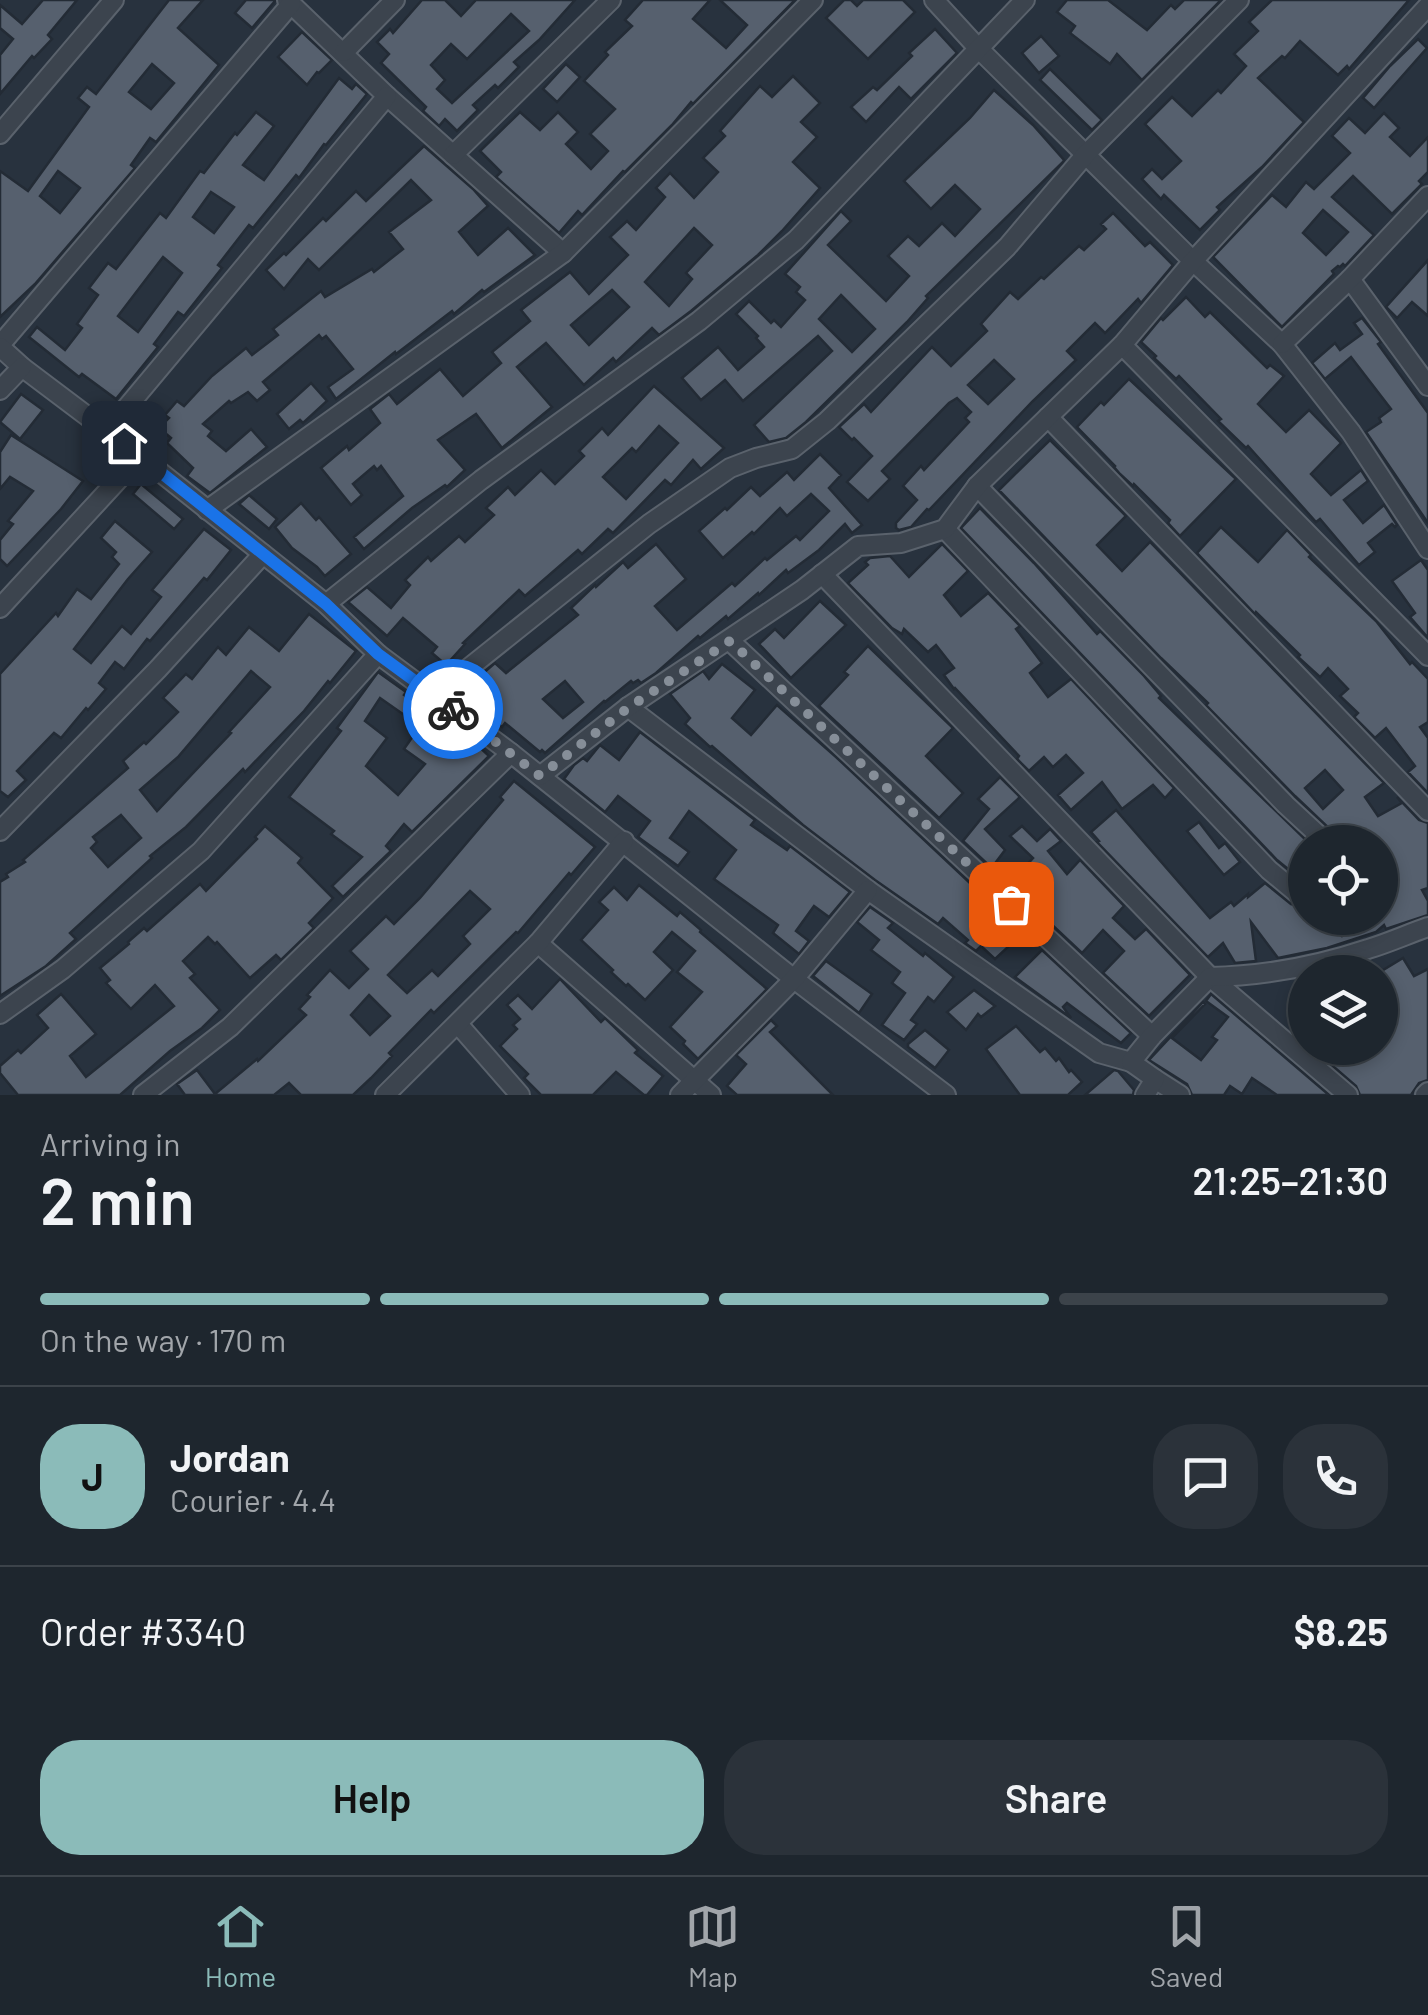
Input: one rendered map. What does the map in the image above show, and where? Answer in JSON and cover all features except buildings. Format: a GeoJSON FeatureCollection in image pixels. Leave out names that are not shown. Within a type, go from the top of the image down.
{"type":"FeatureCollection","features":[{"type":"Feature","properties":{"kind":"street"},"geometry":{"type":"LineString","coordinates":[[0,134],[114,0]]}},
{"type":"Feature","properties":{"kind":"street"},"geometry":{"type":"LineString","coordinates":[[344,52],[394,0]]}},
{"type":"Feature","properties":{"kind":"street"},"geometry":{"type":"LineString","coordinates":[[453,156],[612,0]]}},
{"type":"Feature","properties":{"kind":"street"},"geometry":{"type":"LineString","coordinates":[[207,510],[563,254],[812,0]]}},
{"type":"Feature","properties":{"kind":"street"},"geometry":{"type":"LineString","coordinates":[[934,0],[1193,261],[1282,344],[1351,432],[1428,549]]}},
{"type":"Feature","properties":{"kind":"street"},"geometry":{"type":"LineString","coordinates":[[326,604],[481,480],[698,321],[796,240],[1025,0]]}},
{"type":"Feature","properties":{"kind":"street"},"geometry":{"type":"LineString","coordinates":[[435,695],[648,524],[730,468],[792,449],[827,421],[1008,247],[1086,154],[1240,0]]}},
{"type":"Feature","properties":{"kind":"street"},"geometry":{"type":"LineString","coordinates":[[563,254],[289,2],[0,346],[326,604],[378,654],[511,753],[946,1095]]}},
{"type":"Feature","properties":{"kind":"street"},"geometry":{"type":"LineString","coordinates":[[540,776],[628,708],[730,641],[858,546],[901,542],[945,529],[978,486],[1122,345],[1193,261],[1428,6]]}},
{"type":"Feature","properties":{"kind":"street"},"geometry":{"type":"LineString","coordinates":[[107,431],[387,96]]}},
{"type":"Feature","properties":{"kind":"street"},"geometry":{"type":"LineString","coordinates":[[1282,344],[1428,196]]}},
{"type":"Feature","properties":{"kind":"street"},"geometry":{"type":"LineString","coordinates":[[1350,279],[1428,385]]}},
{"type":"Feature","properties":{"kind":"street"},"geometry":{"type":"LineString","coordinates":[[1122,345],[1428,656]]}},
{"type":"Feature","properties":{"kind":"street"},"geometry":{"type":"LineString","coordinates":[[0,390],[22,367]]}},
{"type":"Feature","properties":{"kind":"street"},"geometry":{"type":"LineString","coordinates":[[1048,417],[1428,811]]}},
{"type":"Feature","properties":{"kind":"street"},"geometry":{"type":"LineString","coordinates":[[0,608],[140,456]]}},
{"type":"Feature","properties":{"kind":"street"},"geometry":{"type":"LineString","coordinates":[[978,486],[1307,825]]}},
{"type":"Feature","properties":{"kind":"street"},"geometry":{"type":"LineString","coordinates":[[945,529],[1268,870],[1288,886]]}},
{"type":"Feature","properties":{"kind":"street"},"geometry":{"type":"LineString","coordinates":[[0,831],[158,669],[263,554]]}},
{"type":"Feature","properties":{"kind":"street"},"geometry":{"type":"LineString","coordinates":[[822,574],[1210,977],[1348,1095]]}},
{"type":"Feature","properties":{"kind":"street"},"geometry":{"type":"LineString","coordinates":[[730,641],[1152,1036]]}},
{"type":"Feature","properties":{"kind":"street"},"geometry":{"type":"LineString","coordinates":[[0,1014],[63,969],[201,850],[378,654]]}},
{"type":"Feature","properties":{"kind":"street"},"geometry":{"type":"LineString","coordinates":[[628,708],[868,890],[1099,1054],[1131,1062],[1150,1087],[1180,1095]]}},
{"type":"Feature","properties":{"kind":"street"},"geometry":{"type":"LineString","coordinates":[[144,1095],[230,1027],[511,753]]}},
{"type":"Feature","properties":{"kind":"street"},"geometry":{"type":"LineString","coordinates":[[385,1095],[538,943],[624,841]]}},
{"type":"Feature","properties":{"kind":"street"},"geometry":{"type":"LineString","coordinates":[[680,1095],[794,978],[868,890]]}},
{"type":"Feature","properties":{"kind":"street"},"geometry":{"type":"LineString","coordinates":[[1131,1062],[1210,977],[1321,963],[1428,927]]}},
{"type":"Feature","properties":{"kind":"street"},"geometry":{"type":"LineString","coordinates":[[538,943],[711,1095]]}},
{"type":"Feature","properties":{"kind":"street"},"geometry":{"type":"LineString","coordinates":[[458,1024],[520,1095]]}},
{"type":"Feature","properties":{"kind":"way so far"},"geometry":{"type":"LineString","coordinates":[[453,709],[540,776],[628,708],[730,641],[1011,904]]}},
{"type":"Feature","properties":{"kind":"route"},"geometry":{"type":"LineString","coordinates":[[124,443],[326,604],[378,654],[453,709]]}}]}
